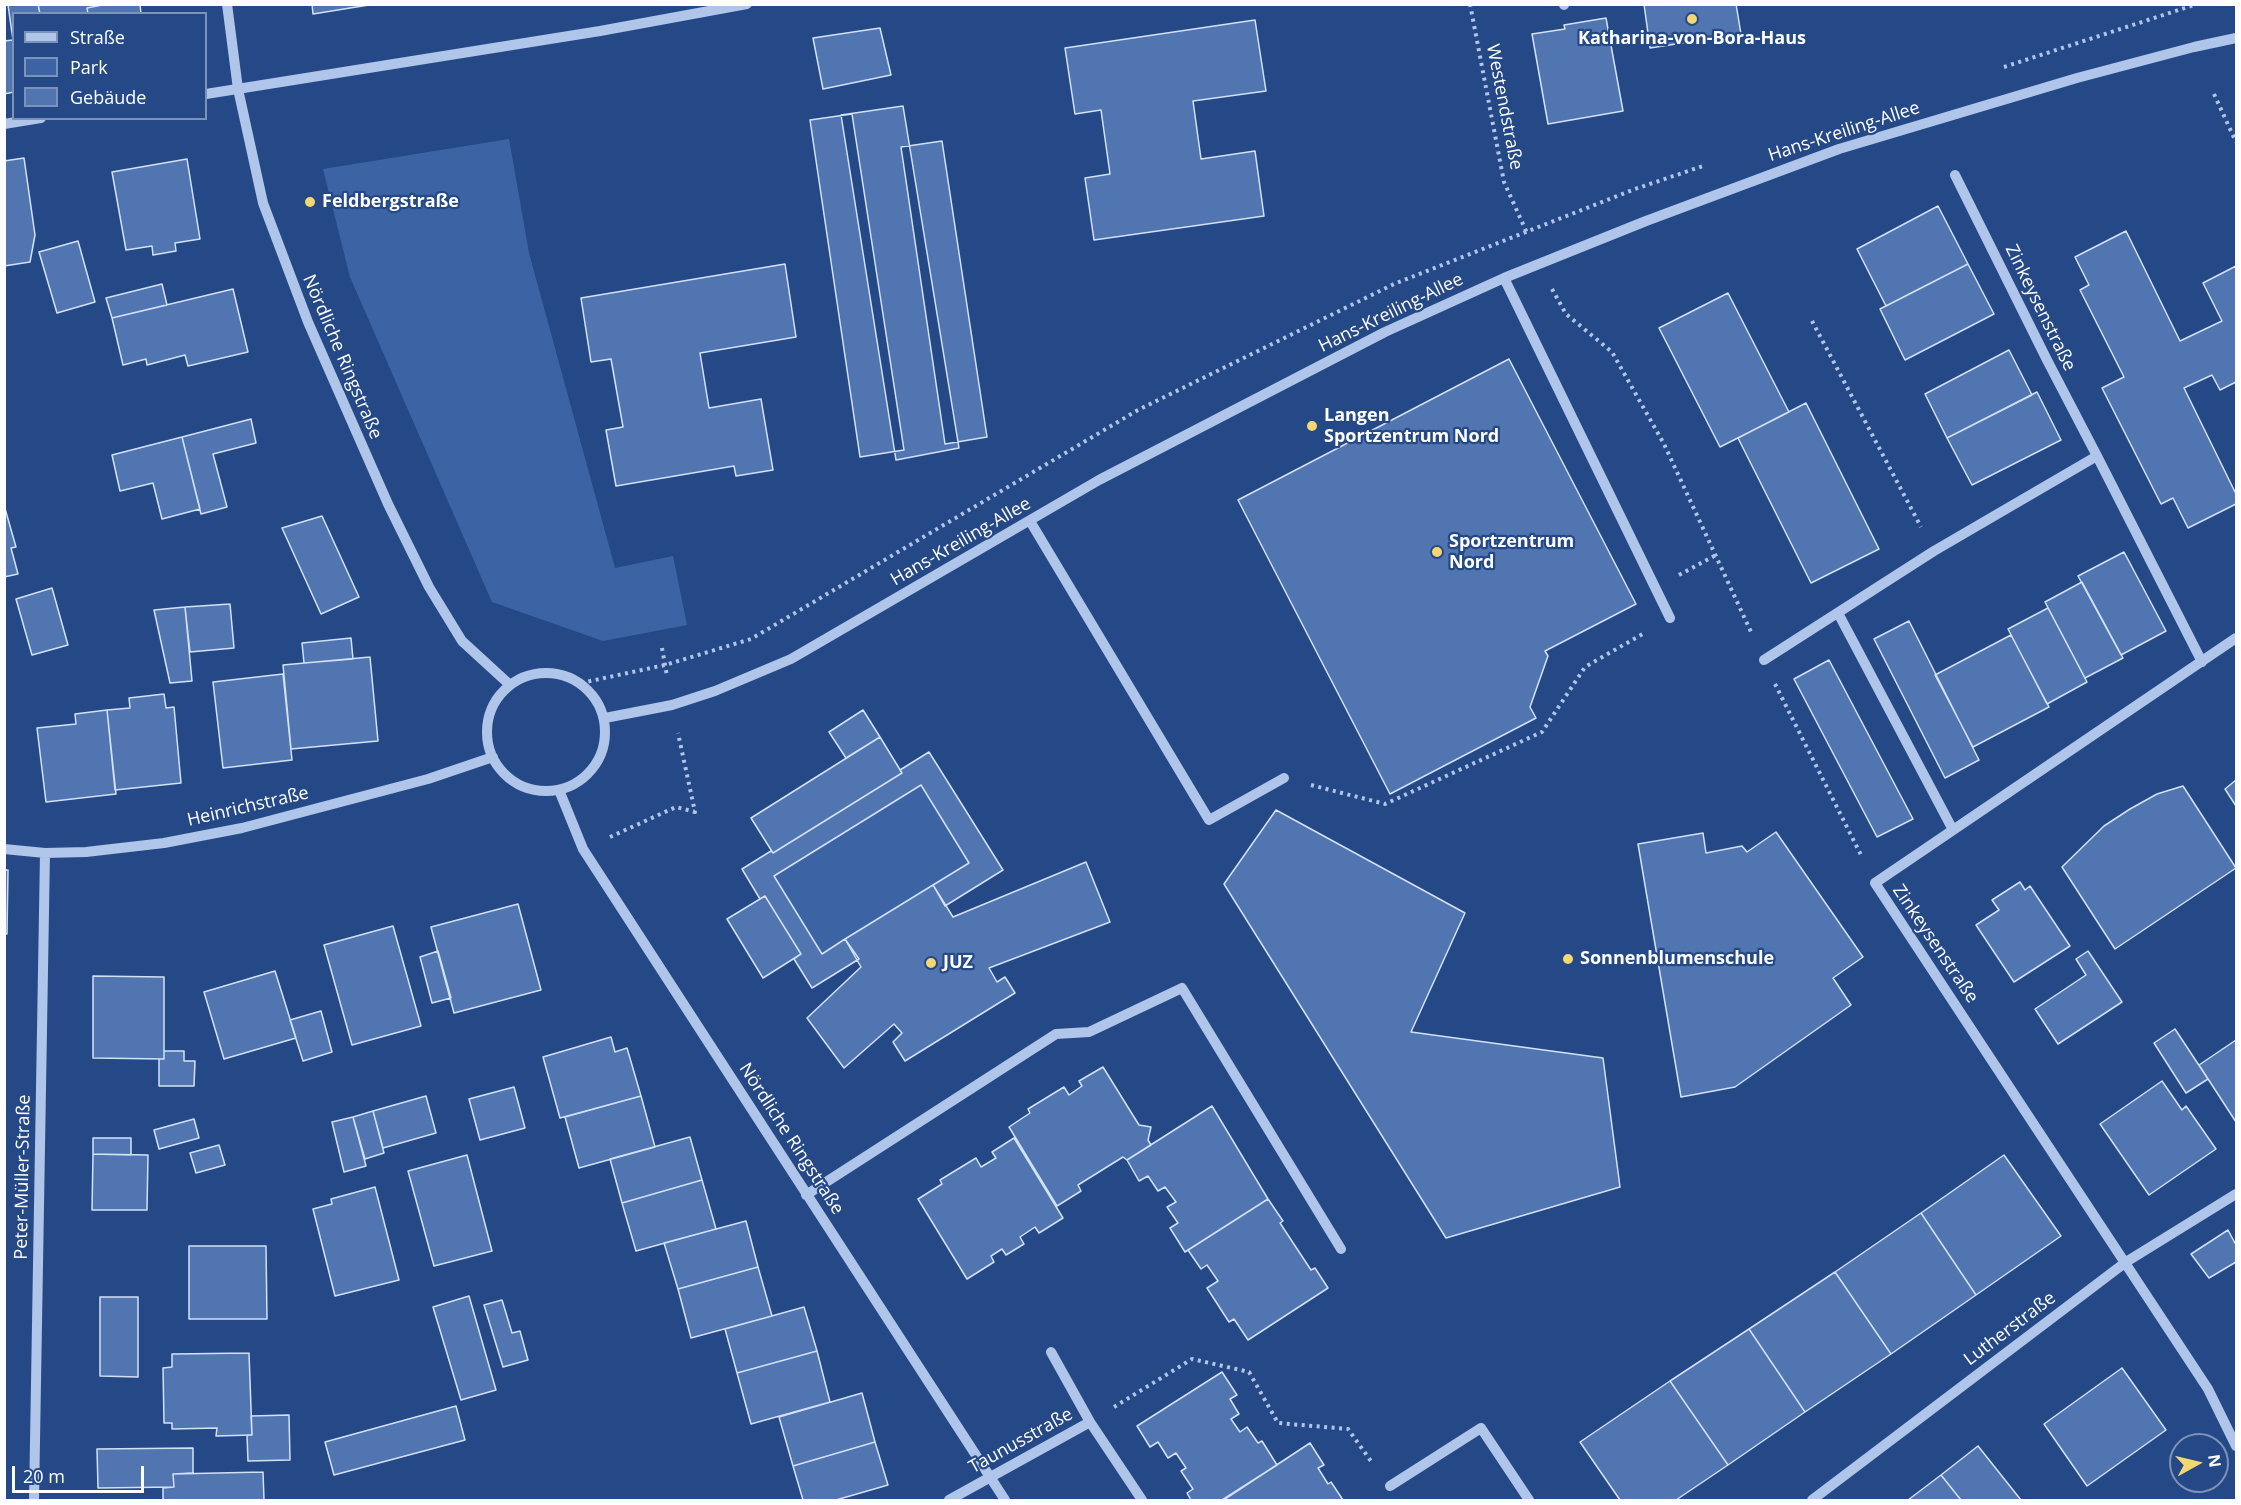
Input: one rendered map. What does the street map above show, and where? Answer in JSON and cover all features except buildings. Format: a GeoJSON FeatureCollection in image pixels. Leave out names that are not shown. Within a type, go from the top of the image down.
{"type":"FeatureCollection","features":[{"type":"Feature","properties":{"kind":"street","name":"Nördliche Ringstraße"},"geometry":{"type":"LineString","coordinates":[[227,4],[238,89],[263,203],[312,332],[388,504],[429,587],[462,641],[510,685]]}},
{"type":"Feature","properties":{"kind":"street"},"geometry":{"type":"LineString","coordinates":[[207,93],[600,31],[747,4]]}},
{"type":"Feature","properties":{"kind":"street","name":"Hans-Kreiling-Allee"},"geometry":{"type":"LineString","coordinates":[[605,718],[672,705],[715,691],[791,659],[1099,480],[1385,332],[1504,278],[1646,220],[1839,149],[2077,78],[2194,47],[2236,39]]}},
{"type":"Feature","properties":{"kind":"street"},"geometry":{"type":"LineString","coordinates":[[4,124],[29,120]]}},
{"type":"Feature","properties":{"kind":"street","name":"Zinkeysenstraße"},"geometry":{"type":"LineString","coordinates":[[1955,175],[2202,662]]}},
{"type":"Feature","properties":{"kind":"street"},"geometry":{"type":"LineString","coordinates":[[1504,278],[1670,618]]}},
{"type":"Feature","properties":{"kind":"street"},"geometry":{"type":"LineString","coordinates":[[1764,660],[1934,551],[2097,456]]}},
{"type":"Feature","properties":{"kind":"street"},"geometry":{"type":"LineString","coordinates":[[1029,521],[1209,819],[1284,778]]}},
{"type":"Feature","properties":{"kind":"street"},"geometry":{"type":"LineString","coordinates":[[1838,613],[1953,830]]}},
{"type":"Feature","properties":{"kind":"street","name":"Zinkeysenstraße"},"geometry":{"type":"LineString","coordinates":[[2236,638],[1875,884],[2208,1389],[2236,1446]]}},
{"type":"Feature","properties":{"kind":"street"},"geometry":{"type":"LineString","coordinates":[[541,672],[558,674],[581,684],[596,699],[605,718],[605,744],[597,763],[578,782],[559,790],[530,789],[511,780],[492,758],[487,727],[496,700],[510,685],[521,678],[541,672]]}},
{"type":"Feature","properties":{"kind":"street","name":"Heinrichstraße"},"geometry":{"type":"LineString","coordinates":[[4,849],[45,853],[86,852],[164,843],[242,828],[428,779],[492,758]]}},
{"type":"Feature","properties":{"kind":"street","name":"Nördliche Ringstraße"},"geometry":{"type":"LineString","coordinates":[[559,790],[583,849],[1005,1500]]}},
{"type":"Feature","properties":{"kind":"street","name":"Peter-Müller-Straße"},"geometry":{"type":"LineString","coordinates":[[34,1500],[45,853]]}},
{"type":"Feature","properties":{"kind":"street"},"geometry":{"type":"LineString","coordinates":[[806,1195],[1056,1034],[1089,1032],[1182,988],[1341,1249]]}},
{"type":"Feature","properties":{"kind":"street","name":"Lutherstraße"},"geometry":{"type":"LineString","coordinates":[[1812,1500],[2126,1262],[2236,1194]]}},
{"type":"Feature","properties":{"kind":"street"},"geometry":{"type":"LineString","coordinates":[[1051,1352],[1090,1422]]}},
{"type":"Feature","properties":{"kind":"street","name":"Taunusstraße"},"geometry":{"type":"LineString","coordinates":[[949,1500],[1090,1422],[1142,1500]]}},
{"type":"Feature","properties":{"kind":"street"},"geometry":{"type":"LineString","coordinates":[[1390,1486],[1481,1428],[1529,1500]]}},
{"type":"Feature","properties":{"kind":"path","name":"Westendstraße"},"geometry":{"type":"LineString","coordinates":[[1470,4],[1504,182],[1529,239]]}},
{"type":"Feature","properties":{"kind":"path"},"geometry":{"type":"LineString","coordinates":[[2214,94],[2236,142]]}},
{"type":"Feature","properties":{"kind":"path"},"geometry":{"type":"LineString","coordinates":[[1549,283],[1566,314],[1612,352],[1664,444],[1764,660],[1875,884]]}},
{"type":"Feature","properties":{"kind":"path"},"geometry":{"type":"LineString","coordinates":[[1812,321],[1934,551]]}},
{"type":"Feature","properties":{"kind":"path"},"geometry":{"type":"LineString","coordinates":[[1655,588],[1716,555]]}},
{"type":"Feature","properties":{"kind":"path"},"geometry":{"type":"LineString","coordinates":[[1284,778],[1385,804],[1542,732],[1585,667],[1670,618]]}},
{"type":"Feature","properties":{"kind":"path"},"geometry":{"type":"LineString","coordinates":[[583,849],[676,807],[695,812],[672,705]]}},
{"type":"Feature","properties":{"kind":"path"},"geometry":{"type":"LineString","coordinates":[[1090,1422],[1192,1359],[1249,1372],[1278,1423],[1348,1429],[1390,1486]]}},
{"type":"Feature","properties":{"kind":"green space"},"geometry":{"type":"Polygon","coordinates":[[[509,139],[529,253],[615,568],[673,556],[687,625],[603,641],[492,602],[350,277],[323,169],[509,139]]]}},
{"type":"Feature","properties":{"kind":"green space"},"geometry":{"type":"Polygon","coordinates":[[[921,785],[969,863],[822,954],[774,876],[921,785]]]}},
{"type":"Feature","properties":{"kind":"place","name":"Katharina-von-Bora-Haus"},"geometry":{"type":"Point","coordinates":[1692,19]}},
{"type":"Feature","properties":{"kind":"place","name":"Feldbergstraße"},"geometry":{"type":"Point","coordinates":[310,202]}},
{"type":"Feature","properties":{"kind":"place","name":"Langen Sportzentrum Nord"},"geometry":{"type":"Point","coordinates":[1312,426]}},
{"type":"Feature","properties":{"kind":"place","name":"Sportzentrum Nord"},"geometry":{"type":"Point","coordinates":[1437,552]}},
{"type":"Feature","properties":{"kind":"place","name":"Sonnenblumenschule"},"geometry":{"type":"Point","coordinates":[1568,959]}},
{"type":"Feature","properties":{"kind":"place","name":"JUZ"},"geometry":{"type":"Point","coordinates":[931,963]}}]}
